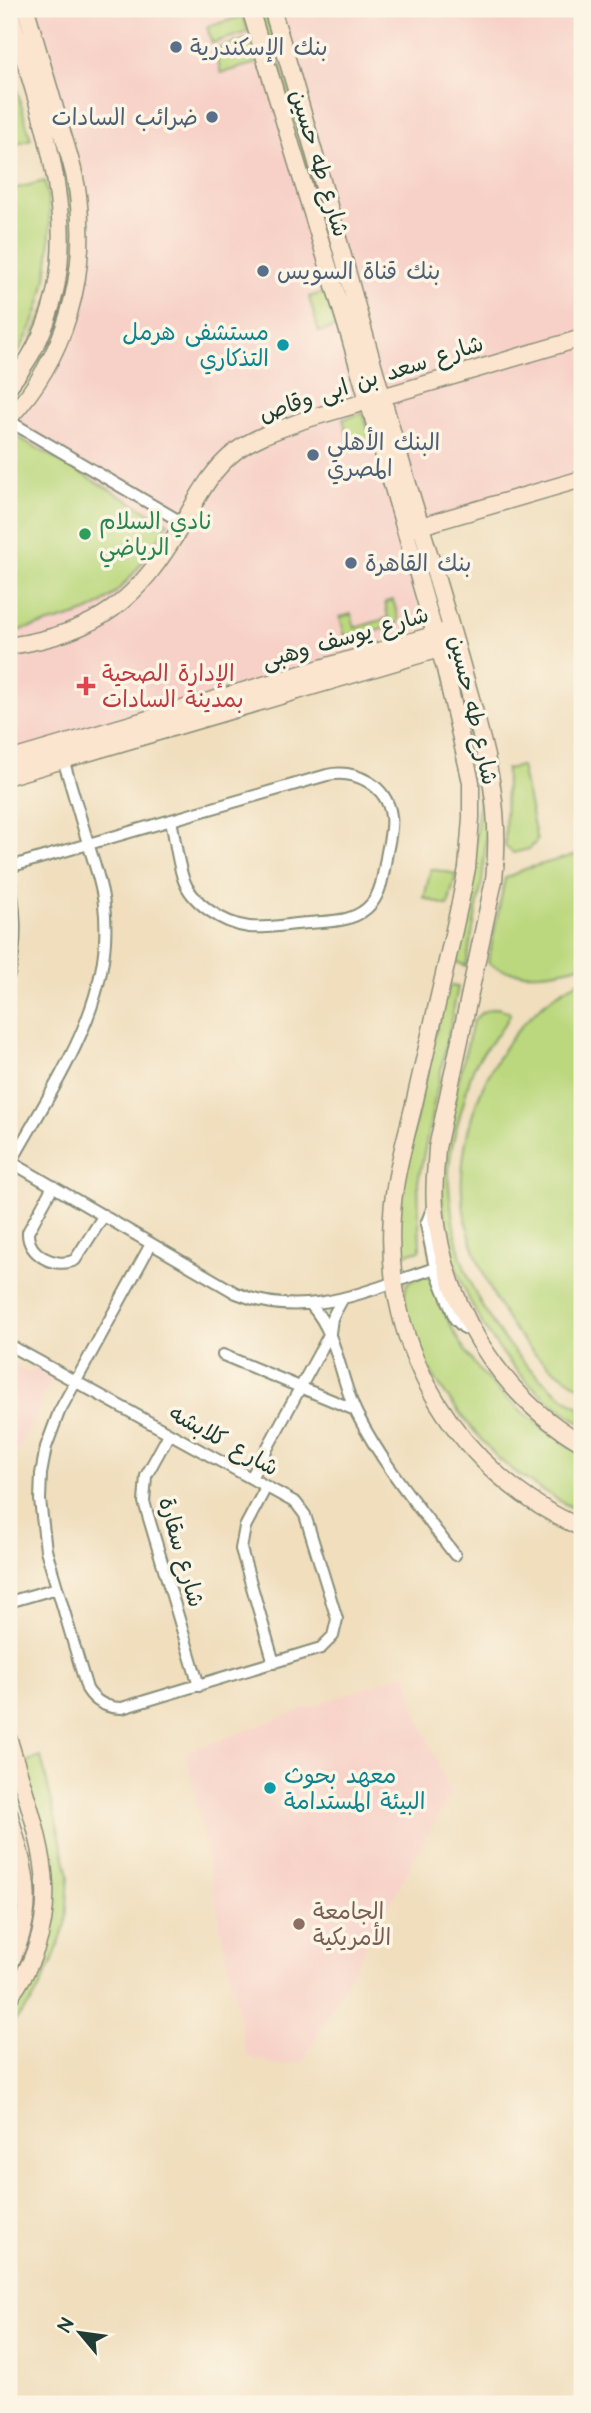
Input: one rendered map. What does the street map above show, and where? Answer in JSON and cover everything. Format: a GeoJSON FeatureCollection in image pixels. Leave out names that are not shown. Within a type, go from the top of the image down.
{"type":"FeatureCollection","features":[{"type":"Feature","properties":{"kind":"main road"},"geometry":{"type":"LineString","coordinates":[[9,9],[54,166],[62,230],[60,263],[44,326],[9,386]]}},
{"type":"Feature","properties":{"kind":"main road"},"geometry":{"type":"LineString","coordinates":[[9,420],[52,358],[65,329],[80,267],[82,231],[78,192],[70,160],[26,9]]}},
{"type":"Feature","properties":{"kind":"main road","name":"شارع طه حسين"},"geometry":{"type":"LineString","coordinates":[[250,9],[375,399],[422,526],[491,773],[497,822],[494,880],[437,1148],[435,1203],[437,1228],[446,1267],[459,1304],[489,1356],[514,1388],[544,1416],[582,1443]]}},
{"type":"Feature","properties":{"kind":"main road","name":"شارع طه حسين"},"geometry":{"type":"LineString","coordinates":[[272,9],[375,399],[405,530],[437,642],[466,758],[471,800],[467,868],[394,1192],[391,1234],[394,1282],[401,1317],[414,1357],[432,1395],[456,1430],[484,1462],[516,1490],[582,1528]]}},
{"type":"Feature","properties":{"kind":"main road"},"geometry":{"type":"LineString","coordinates":[[54,166],[70,160]]}},
{"type":"Feature","properties":{"kind":"main road","name":"شارع سعد بن ابى وقاص"},"geometry":{"type":"LineString","coordinates":[[9,646],[26,644],[80,627],[119,606],[154,569],[211,476],[237,450],[260,436],[304,420],[582,338]]}},
{"type":"Feature","properties":{"kind":"main road"},"geometry":{"type":"LineString","coordinates":[[405,530],[582,479]]}},
{"type":"Feature","properties":{"kind":"main road","name":"شارع يوسف وهبى"},"geometry":{"type":"LineString","coordinates":[[9,776],[61,753],[454,637]]}},
{"type":"Feature","properties":{"kind":"main road","name":"شارع يوسف وهبى"},"geometry":{"type":"LineString","coordinates":[[9,760],[61,753]]}},
{"type":"Feature","properties":{"kind":"main road"},"geometry":{"type":"LineString","coordinates":[[443,975],[474,978]]}},
{"type":"Feature","properties":{"kind":"main road"},"geometry":{"type":"LineString","coordinates":[[9,1740],[43,1859],[46,1889],[44,1918],[37,1947],[25,1974],[9,1998]]}},
{"type":"Feature","properties":{"kind":"main road"},"geometry":{"type":"LineString","coordinates":[[9,1813],[26,1877],[27,1891],[23,1931],[9,1965]]}},
{"type":"Feature","properties":{"kind":"street"},"geometry":{"type":"LineString","coordinates":[[9,420],[183,523]]}},
{"type":"Feature","properties":{"kind":"street"},"geometry":{"type":"LineString","coordinates":[[61,753],[102,891],[105,908],[104,944],[99,981],[91,1011],[78,1041],[10,1164],[54,1186],[247,1298],[281,1306],[311,1305],[343,1298],[435,1268]]}},
{"type":"Feature","properties":{"kind":"street"},"geometry":{"type":"LineString","coordinates":[[9,867],[88,844],[171,820],[327,775],[340,773],[360,777],[374,786],[384,797],[392,819],[382,882],[377,896],[367,908],[355,916],[340,920],[251,927],[231,922],[212,911],[189,890],[184,880],[171,820]]}},
{"type":"Feature","properties":{"kind":"street"},"geometry":{"type":"LineString","coordinates":[[9,874],[16,919],[9,975]]}},
{"type":"Feature","properties":{"kind":"street"},"geometry":{"type":"LineString","coordinates":[[54,1186],[28,1232],[28,1239],[34,1251],[55,1263],[75,1260],[104,1215]]}},
{"type":"Feature","properties":{"kind":"street"},"geometry":{"type":"LineString","coordinates":[[435,1203],[426,1224],[435,1268],[455,1319],[473,1332]]}},
{"type":"Feature","properties":{"kind":"street"},"geometry":{"type":"LineString","coordinates":[[151,1244],[54,1424],[41,1474],[40,1500],[44,1539],[85,1684],[90,1694],[99,1702],[122,1708],[274,1664],[241,1549],[245,1527],[266,1487]]}},
{"type":"Feature","properties":{"kind":"street"},"geometry":{"type":"LineString","coordinates":[[251,1478],[330,1333],[335,1311],[343,1298]]}},
{"type":"Feature","properties":{"kind":"street"},"geometry":{"type":"LineString","coordinates":[[311,1305],[330,1333],[355,1410],[390,1469],[455,1555]]}},
{"type":"Feature","properties":{"kind":"street","name":"شارع كلابشه"},"geometry":{"type":"LineString","coordinates":[[9,1345],[296,1503],[305,1515],[336,1613],[336,1624],[333,1636],[326,1645],[316,1651],[274,1664]]}},
{"type":"Feature","properties":{"kind":"street"},"geometry":{"type":"LineString","coordinates":[[223,1354],[355,1410]]}},
{"type":"Feature","properties":{"kind":"street","name":"شارع سقارة"},"geometry":{"type":"LineString","coordinates":[[169,1434],[146,1476],[144,1502],[199,1686]]}},
{"type":"Feature","properties":{"kind":"street"},"geometry":{"type":"LineString","coordinates":[[9,1602],[57,1588]]}},
{"type":"Feature","properties":{"kind":"shaded area"},"geometry":{"type":"Polygon","coordinates":[[[35,9],[249,9],[366,401],[424,629],[9,756],[9,421],[67,342],[92,261],[78,153],[35,9]]]}},
{"type":"Feature","properties":{"kind":"shaded area"},"geometry":{"type":"Polygon","coordinates":[[[261,9],[582,9],[582,474],[410,527],[261,9]]]}},
{"type":"Feature","properties":{"kind":"shaded area"},"geometry":{"type":"Polygon","coordinates":[[[9,1362],[30,1374],[36,1363],[55,1374],[9,1467],[9,1412],[16,1398],[9,1394],[9,1362]]]}},
{"type":"Feature","properties":{"kind":"shaded area","name":"الجامعة الأمريكية"},"geometry":{"type":"Polygon","coordinates":[[[408,1672],[414,1705],[450,1794],[303,2061],[280,2065],[253,2058],[246,2053],[186,1752],[408,1672]]]}},
{"type":"Feature","properties":{"kind":"green space"},"geometry":{"type":"Polygon","coordinates":[[[258,9],[264,9],[379,388],[373,389],[258,9]]]}},
{"type":"Feature","properties":{"kind":"green space"},"geometry":{"type":"Polygon","coordinates":[[[243,16],[248,32],[212,43],[207,27],[243,16]]]}},
{"type":"Feature","properties":{"kind":"green space"},"geometry":{"type":"Polygon","coordinates":[[[250,38],[257,63],[221,73],[214,49],[250,38]]]}},
{"type":"Feature","properties":{"kind":"green space"},"geometry":{"type":"Polygon","coordinates":[[[9,63],[31,139],[9,146],[9,63]]]}},
{"type":"Feature","properties":{"kind":"green space"},"geometry":{"type":"Polygon","coordinates":[[[62,171],[66,173],[76,223],[67,291],[49,343],[27,381],[9,403],[9,392],[66,261],[70,212],[62,171]]]}},
{"type":"Feature","properties":{"kind":"green space"},"geometry":{"type":"Polygon","coordinates":[[[45,181],[50,228],[46,277],[33,324],[9,365],[9,190],[45,181]]]}},
{"type":"Feature","properties":{"kind":"green space"},"geometry":{"type":"Polygon","coordinates":[[[325,292],[336,327],[319,332],[309,297],[325,292]]]}},
{"type":"Feature","properties":{"kind":"green space"},"geometry":{"type":"Polygon","coordinates":[[[363,413],[372,443],[351,449],[343,419],[363,413]]]}},
{"type":"Feature","properties":{"kind":"green space","name":"نادي السلام الرياضي"},"geometry":{"type":"Polygon","coordinates":[[[9,432],[168,523],[134,573],[112,596],[88,611],[69,618],[9,633],[9,432]]]}},
{"type":"Feature","properties":{"kind":"green space"},"geometry":{"type":"Polygon","coordinates":[[[393,600],[399,620],[396,625],[346,640],[340,617],[351,614],[355,628],[388,618],[385,602],[393,600]]]}},
{"type":"Feature","properties":{"kind":"green space"},"geometry":{"type":"Polygon","coordinates":[[[450,659],[485,784],[487,827],[482,882],[466,966],[456,962],[474,865],[480,784],[450,659]]]}},
{"type":"Feature","properties":{"kind":"green space"},"geometry":{"type":"Polygon","coordinates":[[[521,766],[537,841],[529,849],[513,853],[505,846],[506,769],[521,766]]]}},
{"type":"Feature","properties":{"kind":"green space"},"geometry":{"type":"Polygon","coordinates":[[[582,853],[582,965],[547,972],[521,973],[497,968],[488,962],[505,878],[525,869],[582,853]]]}},
{"type":"Feature","properties":{"kind":"green space"},"geometry":{"type":"Polygon","coordinates":[[[431,869],[456,874],[448,906],[424,898],[431,869]]]}},
{"type":"Feature","properties":{"kind":"green space"},"geometry":{"type":"Polygon","coordinates":[[[582,980],[582,1388],[531,1350],[504,1314],[472,1244],[462,1196],[462,1175],[472,1117],[495,1063],[512,1037],[532,1015],[555,996],[582,980]]]}},
{"type":"Feature","properties":{"kind":"green space"},"geometry":{"type":"Polygon","coordinates":[[[446,985],[458,987],[418,1182],[420,1250],[400,1256],[398,1235],[401,1185],[446,985]]]}},
{"type":"Feature","properties":{"kind":"green space"},"geometry":{"type":"Polygon","coordinates":[[[498,1008],[510,1015],[474,1067],[451,1154],[449,1192],[457,1243],[466,1272],[494,1326],[533,1372],[582,1409],[582,1424],[535,1389],[513,1367],[494,1342],[463,1286],[445,1225],[443,1163],[460,1074],[473,1021],[484,1012],[498,1008]]]}},
{"type":"Feature","properties":{"kind":"green space"},"geometry":{"type":"Polygon","coordinates":[[[422,1276],[429,1276],[455,1333],[470,1359],[484,1375],[530,1418],[582,1454],[582,1513],[540,1489],[501,1461],[464,1419],[438,1383],[415,1342],[405,1302],[407,1283],[422,1276]]]}},
{"type":"Feature","properties":{"kind":"green space"},"geometry":{"type":"Polygon","coordinates":[[[41,1757],[69,1875],[66,1924],[52,1963],[32,2002],[9,2027],[9,1995],[46,1909],[22,1763],[41,1757]]]}},
{"type":"Feature","properties":{"kind":"place","name":"بنك الإسكندرية"},"geometry":{"type":"Point","coordinates":[176,47]}},
{"type":"Feature","properties":{"kind":"place","name":"ضرائب السادات"},"geometry":{"type":"Point","coordinates":[212,117]}},
{"type":"Feature","properties":{"kind":"place","name":"بنك قناة السويس"},"geometry":{"type":"Point","coordinates":[263,271]}},
{"type":"Feature","properties":{"kind":"place","name":"مستشفى هرمل التذكاري"},"geometry":{"type":"Point","coordinates":[283,345]}},
{"type":"Feature","properties":{"kind":"place","name":"البنك الأهلي المصري"},"geometry":{"type":"Point","coordinates":[313,455]}},
{"type":"Feature","properties":{"kind":"place","name":"نادي السلام الرياضي"},"geometry":{"type":"Point","coordinates":[85,534]}},
{"type":"Feature","properties":{"kind":"place","name":"بنك القاهرة"},"geometry":{"type":"Point","coordinates":[351,563]}},
{"type":"Feature","properties":{"kind":"place","name":"الإدارة الصحية بمدينة السادات"},"geometry":{"type":"Point","coordinates":[86,686]}},
{"type":"Feature","properties":{"kind":"place","name":"معهد بحوث البيئة المستدامة"},"geometry":{"type":"Point","coordinates":[270,1788]}},
{"type":"Feature","properties":{"kind":"place","name":"الجامعة الأمريكية"},"geometry":{"type":"Point","coordinates":[299,1924]}}]}
